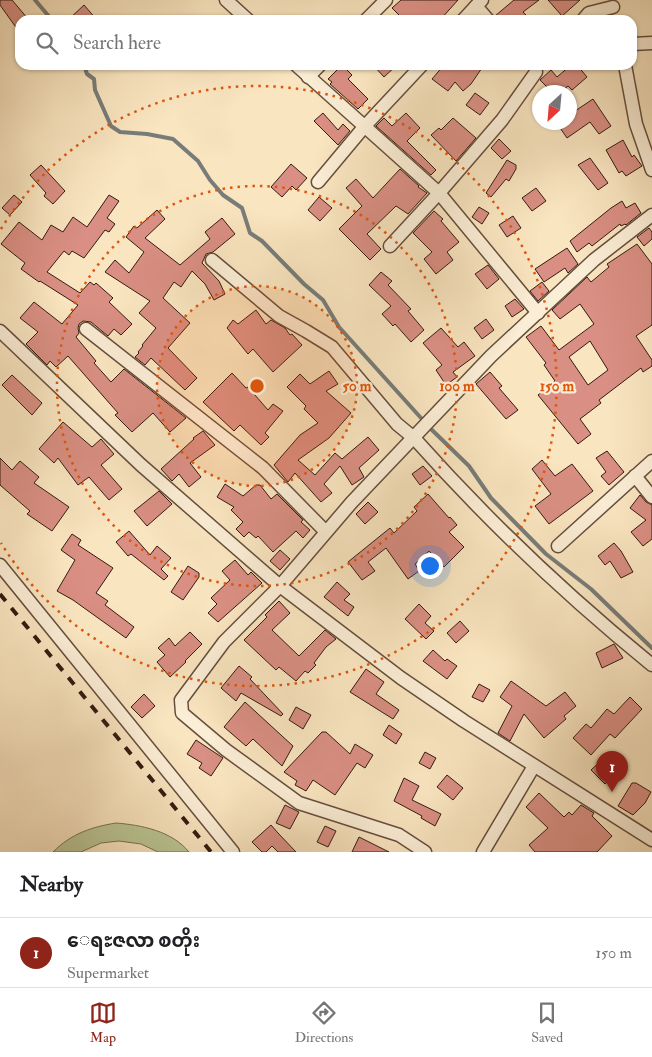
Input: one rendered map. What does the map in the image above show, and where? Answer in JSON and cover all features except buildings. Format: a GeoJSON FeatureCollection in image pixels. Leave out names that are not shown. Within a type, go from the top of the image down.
{"type":"FeatureCollection","features":[{"type":"Feature","properties":{"kind":"street"},"geometry":{"type":"LineString","coordinates":[[226,0],[242,15]]}},
{"type":"Feature","properties":{"kind":"street"},"geometry":{"type":"LineString","coordinates":[[371,15],[386,0]]}},
{"type":"Feature","properties":{"kind":"street"},"geometry":{"type":"LineString","coordinates":[[468,15],[479,3],[485,15]]}},
{"type":"Feature","properties":{"kind":"street"},"geometry":{"type":"LineString","coordinates":[[588,15],[611,3],[615,15]]}},
{"type":"Feature","properties":{"kind":"street"},"geometry":{"type":"LineString","coordinates":[[637,44],[652,43]]}},
{"type":"Feature","properties":{"kind":"street"},"geometry":{"type":"LineString","coordinates":[[301,70],[439,193],[538,313]]}},
{"type":"Feature","properties":{"kind":"street"},"geometry":{"type":"LineString","coordinates":[[308,77],[315,70]]}},
{"type":"Feature","properties":{"kind":"street"},"geometry":{"type":"LineString","coordinates":[[318,182],[364,126],[417,70]]}},
{"type":"Feature","properties":{"kind":"street"},"geometry":{"type":"LineString","coordinates":[[390,246],[502,120],[534,70]]}},
{"type":"Feature","properties":{"kind":"street"},"geometry":{"type":"LineString","coordinates":[[625,70],[636,124],[652,170]]}},
{"type":"Feature","properties":{"kind":"street"},"geometry":{"type":"LineString","coordinates":[[425,852],[399,835],[299,803],[226,750],[182,713],[181,700],[224,642],[280,586],[352,502],[491,356],[594,260],[652,215]]}},
{"type":"Feature","properties":{"kind":"street"},"geometry":{"type":"LineString","coordinates":[[212,260],[279,316],[306,330],[332,347],[397,424],[414,438],[514,543],[620,639],[652,665]]}},
{"type":"Feature","properties":{"kind":"street"},"geometry":{"type":"LineString","coordinates":[[86,329],[263,468],[326,532]]}},
{"type":"Feature","properties":{"kind":"street"},"geometry":{"type":"LineString","coordinates":[[0,331],[141,465],[280,586],[401,678],[464,721],[652,840]]}},
{"type":"Feature","properties":{"kind":"street"},"geometry":{"type":"LineString","coordinates":[[558,546],[652,461]]}},
{"type":"Feature","properties":{"kind":"street"},"geometry":{"type":"LineString","coordinates":[[635,476],[652,497]]}},
{"type":"Feature","properties":{"kind":"street"},"geometry":{"type":"LineString","coordinates":[[0,565],[233,852]]}},
{"type":"Feature","properties":{"kind":"street"},"geometry":{"type":"LineString","coordinates":[[483,852],[534,766]]}},
{"type":"Feature","properties":{"kind":"green space"},"geometry":{"type":"Polygon","coordinates":[[[116,823],[156,830],[174,839],[189,852],[158,852],[141,844],[119,841],[101,843],[81,852],[53,852],[67,840],[82,832],[116,823]]]}},
{"type":"Feature","properties":{"kind":"waterway"},"geometry":{"type":"LineString","coordinates":[[35,0],[48,15]]}},
{"type":"Feature","properties":{"kind":"waterway"},"geometry":{"type":"LineString","coordinates":[[86,70],[87,74],[94,79],[95,90],[111,126],[120,132],[147,134],[173,139],[198,161],[210,180],[223,195],[242,208],[250,233],[262,241],[304,284],[323,300],[339,327],[421,418]]}},
{"type":"Feature","properties":{"kind":"waterway"},"geometry":{"type":"LineString","coordinates":[[432,430],[469,466],[491,498],[546,554],[591,589],[652,648]]}},
{"type":"Feature","properties":{"kind":"railway"},"geometry":{"type":"LineString","coordinates":[[0,594],[211,852]]}},
{"type":"Feature","properties":{"kind":"place","name":"ေရႊဇလာ စတိုး"},"geometry":{"type":"Point","coordinates":[612,792]}}]}
